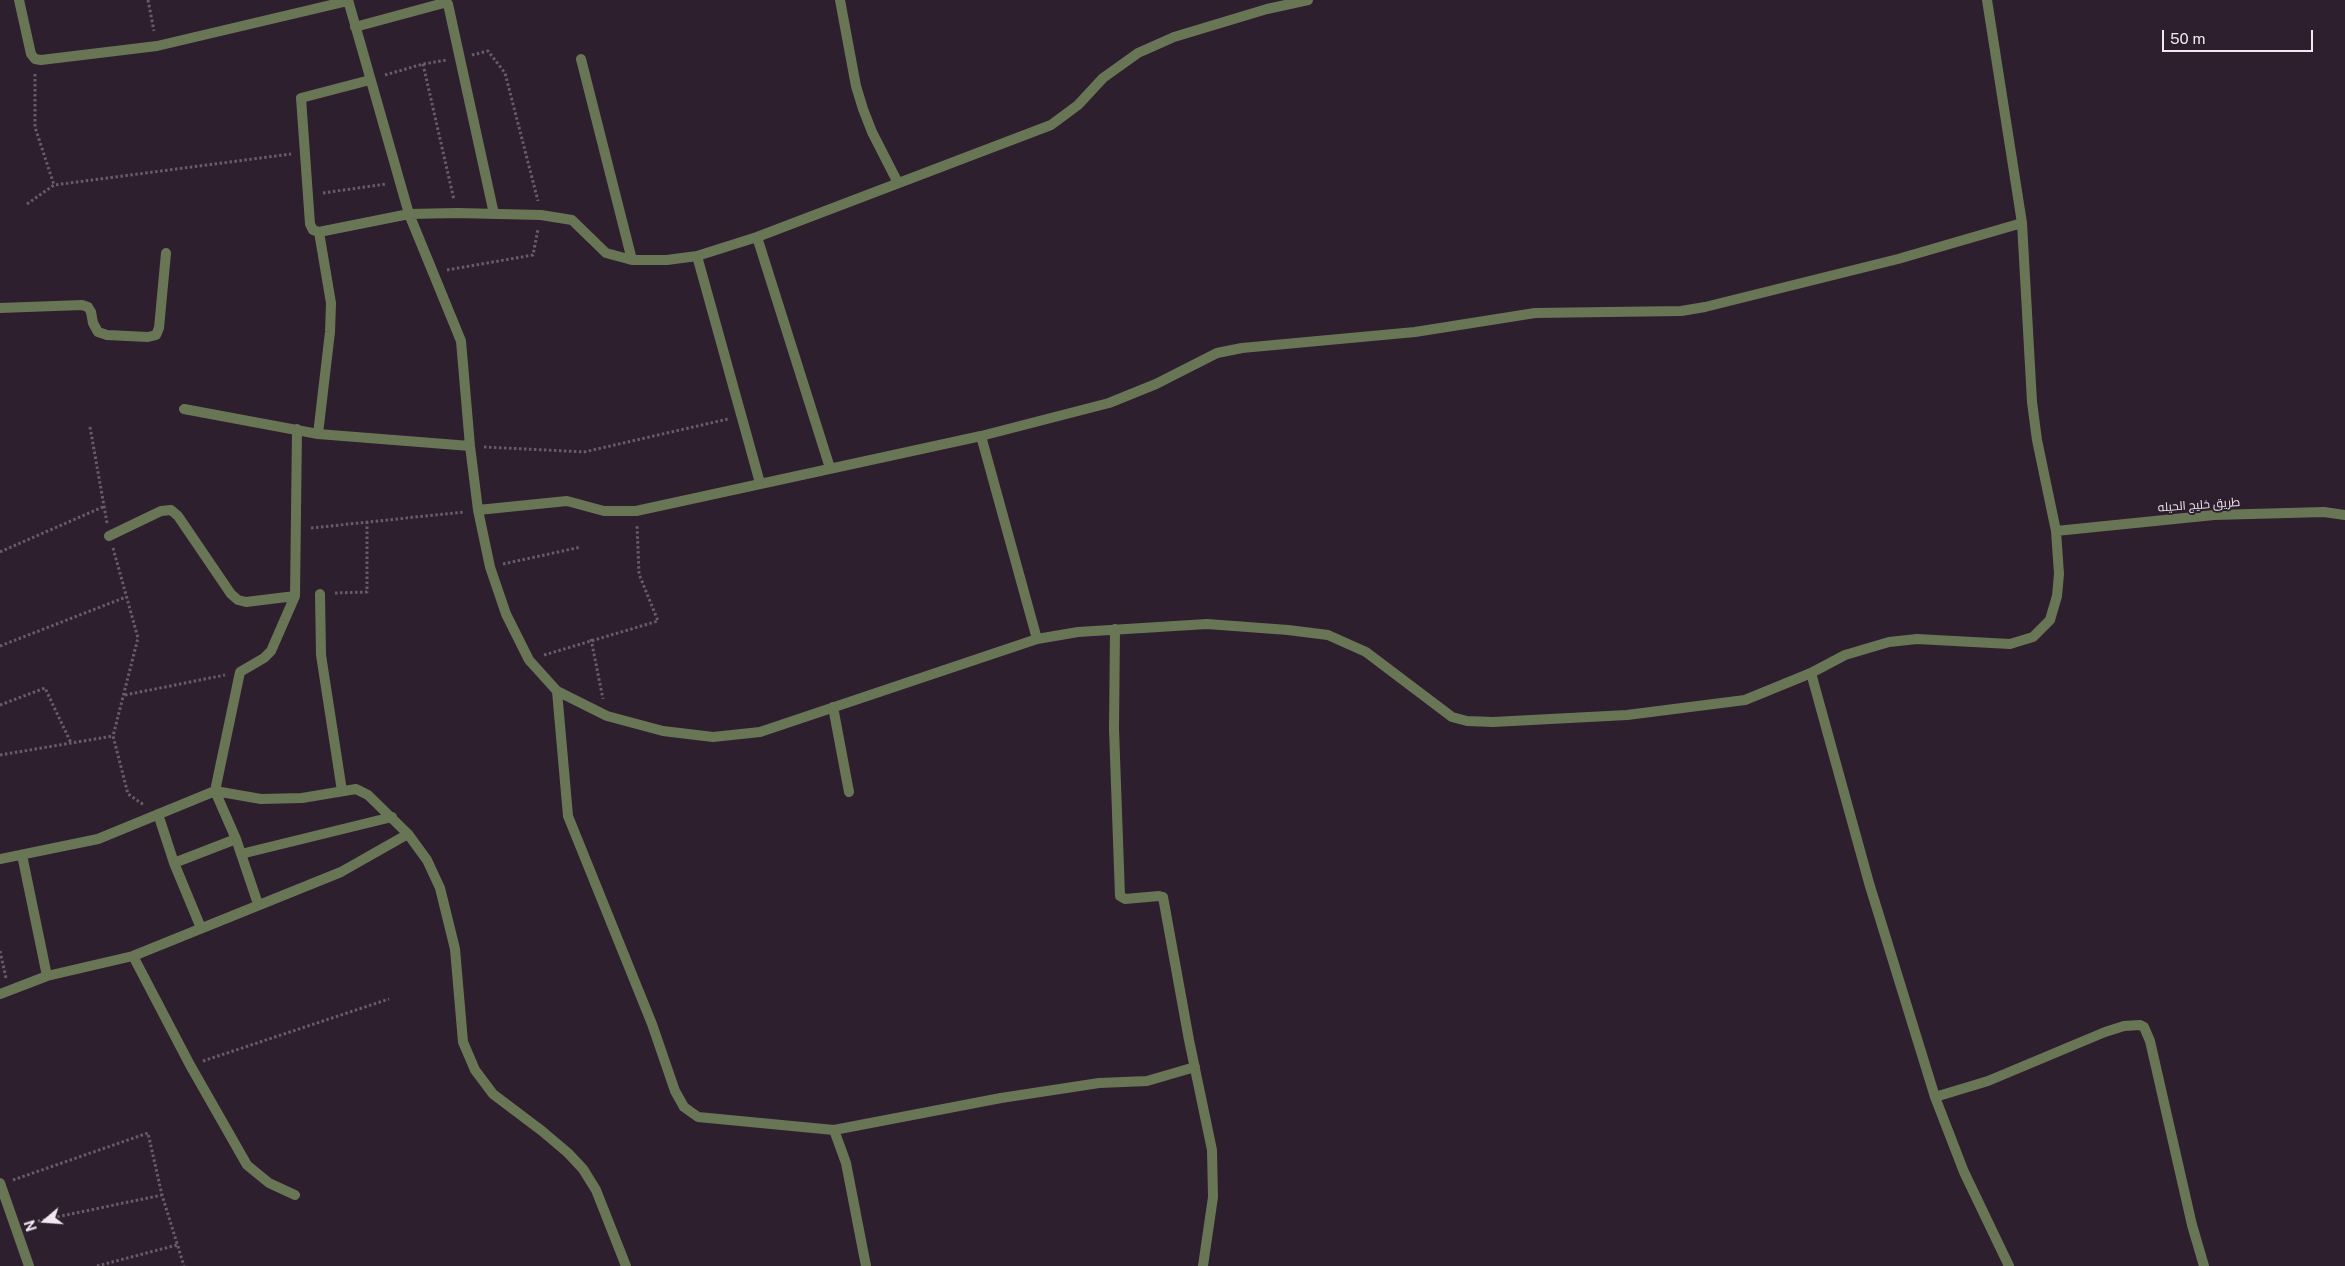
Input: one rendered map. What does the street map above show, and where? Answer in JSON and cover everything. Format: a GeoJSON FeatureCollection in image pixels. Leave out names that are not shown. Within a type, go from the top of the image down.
{"type":"FeatureCollection","features":[{"type":"Feature","properties":{"kind":"street"},"geometry":{"type":"LineString","coordinates":[[19,0],[31,54],[35,59],[41,60],[157,46],[348,0],[409,214],[460,341],[478,510],[490,567],[506,614],[529,660],[557,691],[607,716],[663,731],[713,737],[760,732],[1037,639],[1078,632],[1115,629],[1207,624],[1288,630],[1328,636],[1366,652],[1452,717],[1467,721],[1501,722],[1618,716],[1745,700],[1811,673],[1845,655],[1889,642],[1918,639],[2010,644],[2033,636],[2050,620],[2057,596],[2059,574],[2056,532],[2037,440],[2032,402],[2022,223],[1986,0]]}},
{"type":"Feature","properties":{"kind":"street"},"geometry":{"type":"LineString","coordinates":[[840,0],[856,86],[863,109],[872,132],[898,182]]}},
{"type":"Feature","properties":{"kind":"street"},"geometry":{"type":"LineString","coordinates":[[370,80],[300,98],[307,195],[310,224],[313,230],[319,232],[409,214],[457,212],[541,215],[572,220],[606,253],[632,260],[652,261],[697,256],[757,237],[1051,125],[1078,105],[1110,73],[1138,53],[1174,37],[1267,9],[1308,0]]}},
{"type":"Feature","properties":{"kind":"street"},"geometry":{"type":"LineString","coordinates":[[355,27],[444,3],[450,7],[494,214]]}},
{"type":"Feature","properties":{"kind":"street"},"geometry":{"type":"LineString","coordinates":[[580,58],[632,260]]}},
{"type":"Feature","properties":{"kind":"street"},"geometry":{"type":"LineString","coordinates":[[478,510],[566,500],[604,511],[636,511],[981,436],[1109,403],[1156,384],[1218,353],[1242,348],[1415,332],[1535,313],[1681,311],[1705,308],[1898,259],[2022,223]]}},
{"type":"Feature","properties":{"kind":"street"},"geometry":{"type":"LineString","coordinates":[[318,434],[330,332],[331,303],[319,232]]}},
{"type":"Feature","properties":{"kind":"street"},"geometry":{"type":"LineString","coordinates":[[757,237],[798,372],[830,468]]}},
{"type":"Feature","properties":{"kind":"street"},"geometry":{"type":"LineString","coordinates":[[0,308],[82,305],[88,307],[91,312],[93,323],[98,332],[106,335],[148,337],[156,335],[159,328],[166,253]]}},
{"type":"Feature","properties":{"kind":"street"},"geometry":{"type":"LineString","coordinates":[[697,256],[760,483]]}},
{"type":"Feature","properties":{"kind":"street"},"geometry":{"type":"LineString","coordinates":[[184,409],[318,434],[470,446]]}},
{"type":"Feature","properties":{"kind":"street"},"geometry":{"type":"LineString","coordinates":[[258,904],[242,854],[215,791],[240,672],[264,658],[271,651],[295,596],[297,429]]}},
{"type":"Feature","properties":{"kind":"street"},"geometry":{"type":"LineString","coordinates":[[981,436],[1037,639]]}},
{"type":"Feature","properties":{"kind":"street"},"geometry":{"type":"LineString","coordinates":[[109,536],[161,511],[170,510],[178,516],[231,594],[238,600],[246,602],[295,596]]}},
{"type":"Feature","properties":{"kind":"street","name":"طريق خليج الحيله"},"geometry":{"type":"LineString","coordinates":[[2056,532],[2214,515],[2324,512],[2345,515]]}},
{"type":"Feature","properties":{"kind":"street"},"geometry":{"type":"LineString","coordinates":[[320,594],[320,655],[342,791]]}},
{"type":"Feature","properties":{"kind":"street"},"geometry":{"type":"LineString","coordinates":[[1115,629],[1114,729],[1120,896],[1125,899],[1163,897],[1195,1067],[1210,1130],[1212,1197],[1203,1266]]}},
{"type":"Feature","properties":{"kind":"street"},"geometry":{"type":"LineString","coordinates":[[1811,673],[1869,883],[1935,1097],[1964,1172],[2009,1266]]}},
{"type":"Feature","properties":{"kind":"street"},"geometry":{"type":"LineString","coordinates":[[557,691],[568,816],[652,1024],[675,1091],[684,1107],[691,1114],[703,1118],[834,1130],[1002,1098],[1099,1083],[1147,1080],[1195,1067]]}},
{"type":"Feature","properties":{"kind":"street"},"geometry":{"type":"LineString","coordinates":[[832,707],[849,792]]}},
{"type":"Feature","properties":{"kind":"street"},"geometry":{"type":"LineString","coordinates":[[0,859],[98,839],[215,791],[261,799],[302,798],[356,789],[368,795],[408,834],[426,860],[440,888],[455,948],[463,1042],[475,1070],[493,1094],[568,1152],[583,1169],[596,1190],[626,1266]]}},
{"type":"Feature","properties":{"kind":"street"},"geometry":{"type":"LineString","coordinates":[[158,814],[174,863],[201,928]]}},
{"type":"Feature","properties":{"kind":"street"},"geometry":{"type":"LineString","coordinates":[[242,854],[392,817]]}},
{"type":"Feature","properties":{"kind":"street"},"geometry":{"type":"LineString","coordinates":[[4,992],[47,976],[133,956],[341,872],[408,834]]}},
{"type":"Feature","properties":{"kind":"street"},"geometry":{"type":"LineString","coordinates":[[174,863],[236,839]]}},
{"type":"Feature","properties":{"kind":"street"},"geometry":{"type":"LineString","coordinates":[[22,855],[47,976]]}},
{"type":"Feature","properties":{"kind":"street"},"geometry":{"type":"LineString","coordinates":[[133,956],[190,1065],[247,1165],[264,1179],[295,1195]]}},
{"type":"Feature","properties":{"kind":"street"},"geometry":{"type":"LineString","coordinates":[[1935,1097],[1988,1082],[2105,1032],[2124,1026],[2140,1025],[2144,1027],[2150,1041],[2192,1225],[2204,1266]]}},
{"type":"Feature","properties":{"kind":"street"},"geometry":{"type":"LineString","coordinates":[[834,1130],[846,1164],[866,1266]]}},
{"type":"Feature","properties":{"kind":"street"},"geometry":{"type":"LineString","coordinates":[[0,1184],[29,1266]]}},
{"type":"Feature","properties":{"kind":"path"},"geometry":{"type":"LineString","coordinates":[[148,0],[157,46]]}},
{"type":"Feature","properties":{"kind":"path"},"geometry":{"type":"LineString","coordinates":[[370,80],[423,64],[488,51],[505,73],[541,215],[533,255],[432,272]]}},
{"type":"Feature","properties":{"kind":"path"},"geometry":{"type":"LineString","coordinates":[[35,59],[35,127],[54,185]]}},
{"type":"Feature","properties":{"kind":"path"},"geometry":{"type":"LineString","coordinates":[[423,64],[457,212]]}},
{"type":"Feature","properties":{"kind":"path"},"geometry":{"type":"LineString","coordinates":[[27,204],[54,185],[304,152]]}},
{"type":"Feature","properties":{"kind":"path"},"geometry":{"type":"LineString","coordinates":[[307,195],[399,182]]}},
{"type":"Feature","properties":{"kind":"path"},"geometry":{"type":"LineString","coordinates":[[470,446],[584,452],[741,416]]}},
{"type":"Feature","properties":{"kind":"path"},"geometry":{"type":"LineString","coordinates":[[0,552],[103,507],[90,428]]}},
{"type":"Feature","properties":{"kind":"path"},"geometry":{"type":"LineString","coordinates":[[295,530],[478,510]]}},
{"type":"Feature","properties":{"kind":"path"},"geometry":{"type":"LineString","coordinates":[[529,660],[658,620],[639,574],[636,511]]}},
{"type":"Feature","properties":{"kind":"path"},"geometry":{"type":"LineString","coordinates":[[320,594],[367,592],[367,521]]}},
{"type":"Feature","properties":{"kind":"path"},"geometry":{"type":"LineString","coordinates":[[490,567],[581,547]]}},
{"type":"Feature","properties":{"kind":"path"},"geometry":{"type":"LineString","coordinates":[[0,646],[126,597],[138,638],[113,736],[128,794],[158,814]]}},
{"type":"Feature","properties":{"kind":"path"},"geometry":{"type":"LineString","coordinates":[[591,640],[607,716]]}},
{"type":"Feature","properties":{"kind":"path"},"geometry":{"type":"LineString","coordinates":[[125,695],[240,672]]}},
{"type":"Feature","properties":{"kind":"path"},"geometry":{"type":"LineString","coordinates":[[0,706],[45,688],[71,743]]}},
{"type":"Feature","properties":{"kind":"path"},"geometry":{"type":"LineString","coordinates":[[0,755],[113,736]]}},
{"type":"Feature","properties":{"kind":"path"},"geometry":{"type":"LineString","coordinates":[[0,951],[4,992]]}},
{"type":"Feature","properties":{"kind":"path"},"geometry":{"type":"LineString","coordinates":[[190,1065],[389,999]]}},
{"type":"Feature","properties":{"kind":"path"},"geometry":{"type":"LineString","coordinates":[[0,1184],[148,1133],[162,1195],[184,1266]]}},
{"type":"Feature","properties":{"kind":"path"},"geometry":{"type":"LineString","coordinates":[[16,1226],[162,1195]]}},
{"type":"Feature","properties":{"kind":"path"},"geometry":{"type":"LineString","coordinates":[[97,1266],[177,1245]]}}]}
